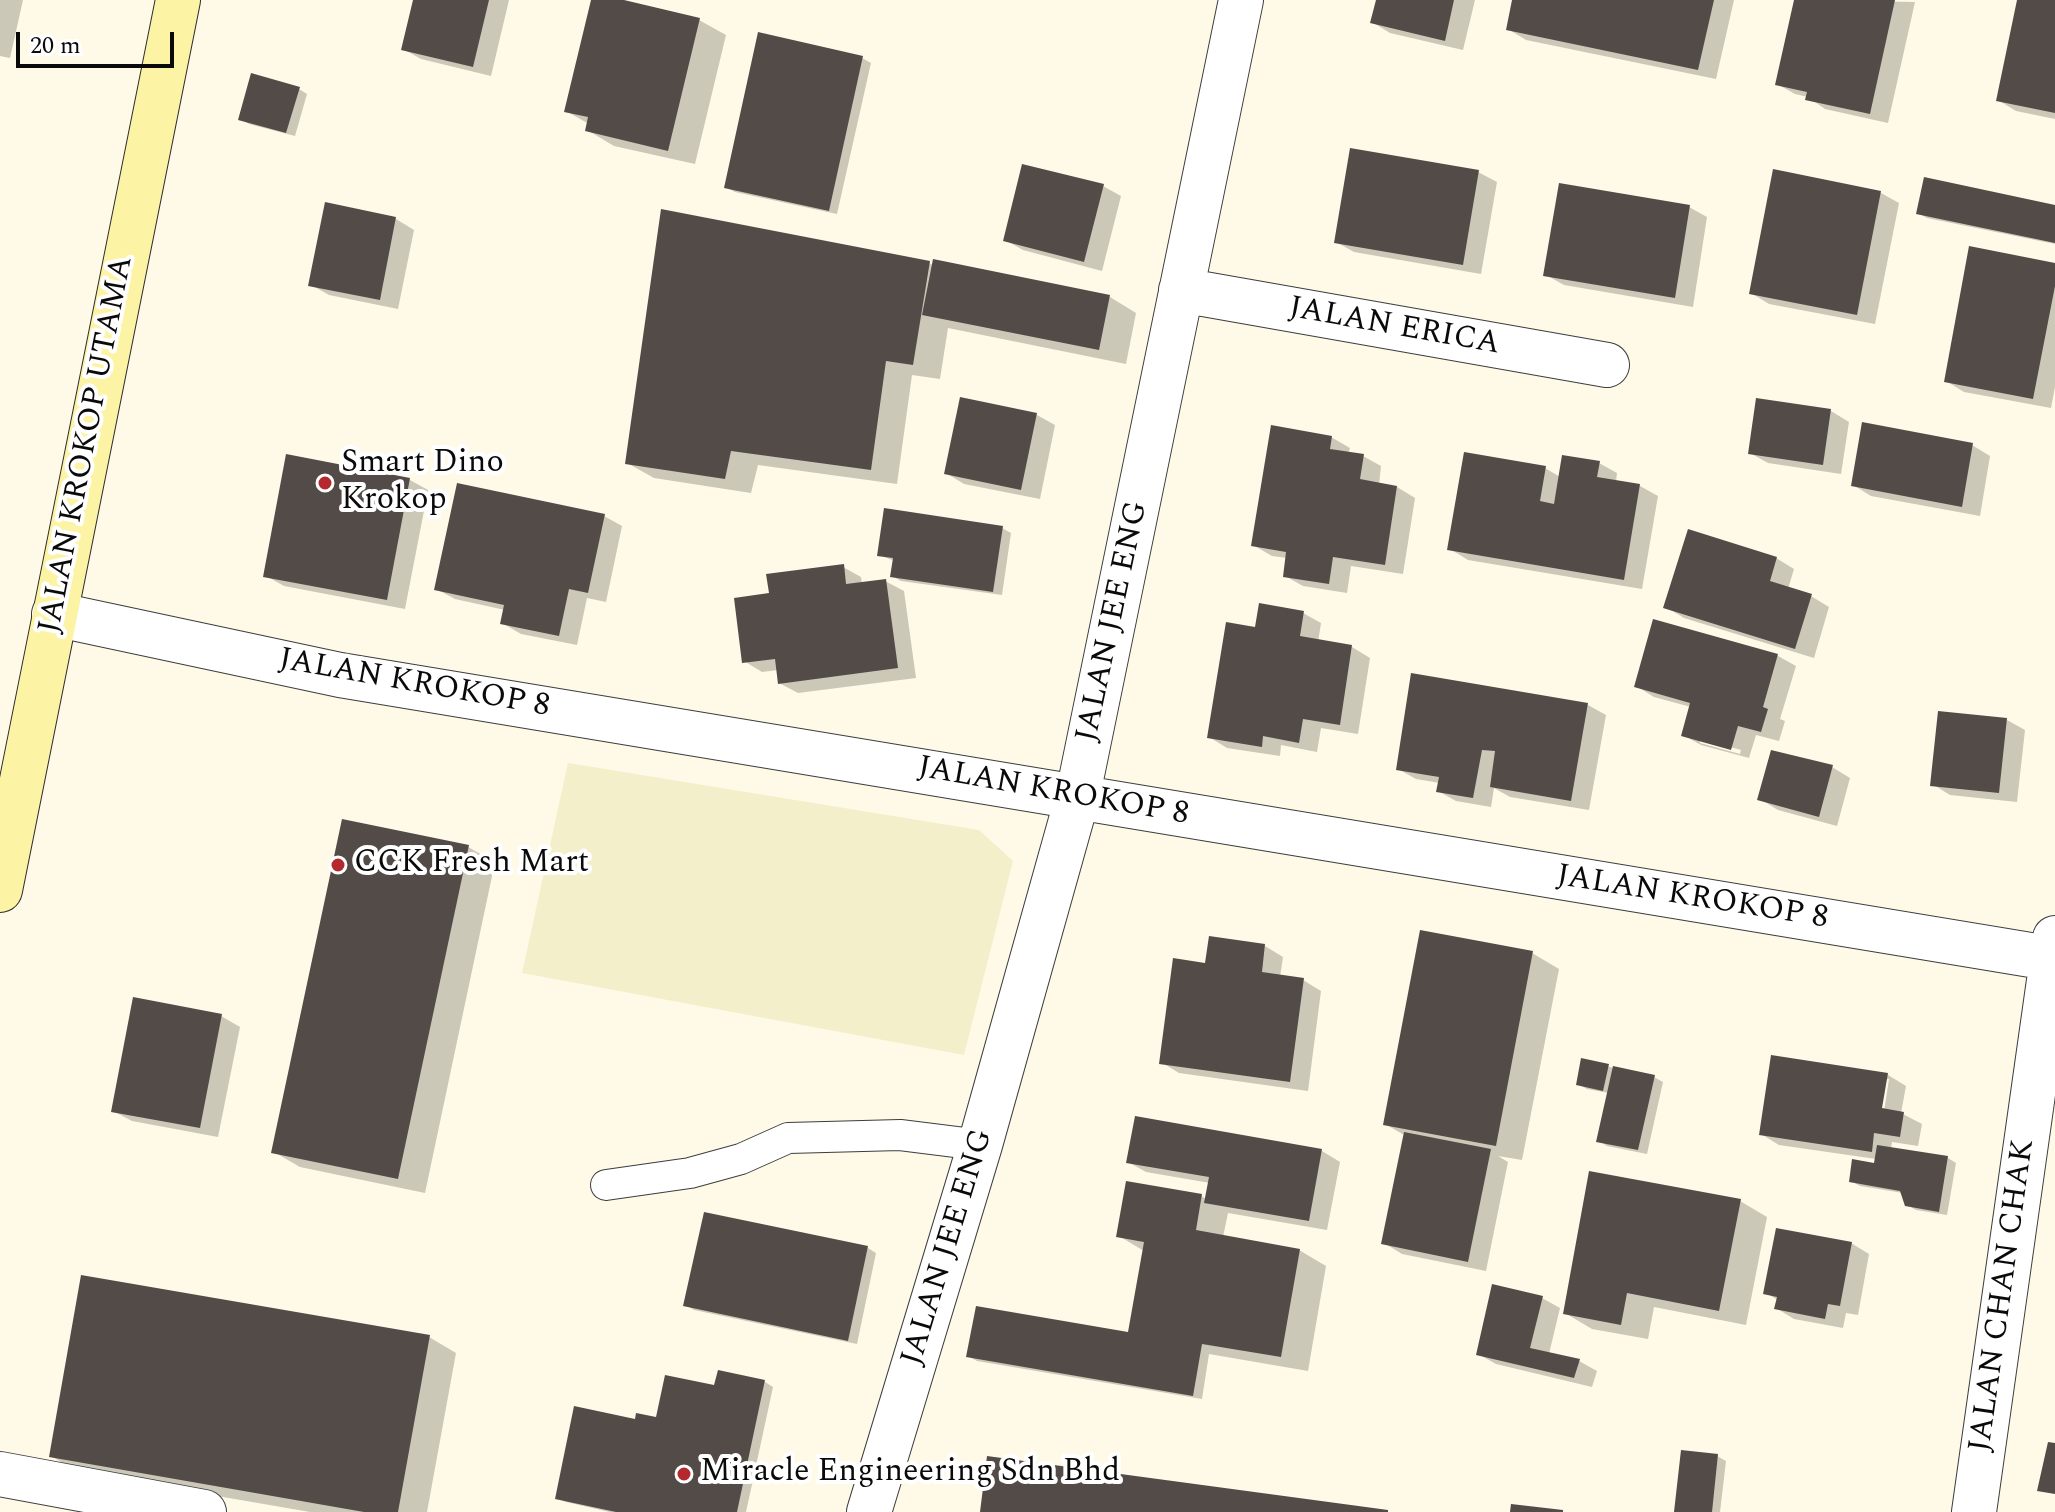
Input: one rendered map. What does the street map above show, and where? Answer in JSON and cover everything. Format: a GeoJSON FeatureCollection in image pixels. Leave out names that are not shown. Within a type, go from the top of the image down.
{"type":"FeatureCollection","features":[{"type":"Feature","properties":{"kind":"street","name":"JALAN KROKOP UTAMA"},"geometry":{"type":"LineString","coordinates":[[0,889],[178,0]]}},
{"type":"Feature","properties":{"kind":"street","name":"JALAN JEE ENG"},"geometry":{"type":"LineString","coordinates":[[869,1512],[980,1145],[1077,799],[1241,0]]}},
{"type":"Feature","properties":{"kind":"street","name":"JALAN ERICA"},"geometry":{"type":"LineString","coordinates":[[1181,290],[1607,365]]}},
{"type":"Feature","properties":{"kind":"street","name":"JALAN KROKOP 8"},"geometry":{"type":"LineString","coordinates":[[54,614],[340,675],[1077,799],[2054,952]]}},
{"type":"Feature","properties":{"kind":"street","name":"JALAN CHAN CHAK"},"geometry":{"type":"LineString","coordinates":[[1974,1512],[2054,952]]}},
{"type":"Feature","properties":{"kind":"street"},"geometry":{"type":"LineString","coordinates":[[0,1474],[204,1512]]}},
{"type":"Feature","properties":{"kind":"lane"},"geometry":{"type":"LineString","coordinates":[[606,1185],[690,1173],[741,1159],[788,1138],[900,1135],[980,1145]]}},
{"type":"Feature","properties":{"kind":"shaded area"},"geometry":{"type":"Polygon","coordinates":[[[568,763],[979,830],[1013,861],[964,1055],[522,973],[568,763]]]}},
{"type":"Feature","properties":{"kind":"building"},"geometry":{"type":"Polygon","coordinates":[[[413,0],[489,0],[473,67],[401,50],[413,0]]]}},
{"type":"Feature","properties":{"kind":"building"},"geometry":{"type":"Polygon","coordinates":[[[591,0],[624,0],[700,18],[668,151],[585,131],[588,117],[564,112],[591,0]]]}},
{"type":"Feature","properties":{"kind":"building"},"geometry":{"type":"Polygon","coordinates":[[[1376,0],[1454,0],[1445,41],[1370,23],[1376,0]]]}},
{"type":"Feature","properties":{"kind":"building"},"geometry":{"type":"Polygon","coordinates":[[[1512,0],[1714,0],[1698,70],[1506,30],[1512,0]]]}},
{"type":"Feature","properties":{"kind":"building"},"geometry":{"type":"Polygon","coordinates":[[[1794,0],[1895,0],[1870,114],[1805,100],[1807,92],[1775,85],[1794,0]]]}},
{"type":"Feature","properties":{"kind":"building"},"geometry":{"type":"Polygon","coordinates":[[[2017,0],[2055,0],[2055,113],[1996,101],[2017,0]]]}},
{"type":"Feature","properties":{"kind":"building"},"geometry":{"type":"Polygon","coordinates":[[[758,32],[863,56],[829,211],[724,188],[758,32]]]}},
{"type":"Feature","properties":{"kind":"building"},"geometry":{"type":"Polygon","coordinates":[[[251,73],[300,87],[286,133],[238,120],[251,73]]]}},
{"type":"Feature","properties":{"kind":"building"},"geometry":{"type":"Polygon","coordinates":[[[1350,148],[1479,170],[1463,265],[1334,243],[1350,148]]]}},
{"type":"Feature","properties":{"kind":"building"},"geometry":{"type":"Polygon","coordinates":[[[1022,164],[1104,184],[1084,262],[1003,241],[1022,164]]]}},
{"type":"Feature","properties":{"kind":"building"},"geometry":{"type":"Polygon","coordinates":[[[1773,169],[1881,191],[1857,315],[1749,294],[1773,169]]]}},
{"type":"Feature","properties":{"kind":"building"},"geometry":{"type":"Polygon","coordinates":[[[1924,177],[2055,205],[2055,243],[1916,214],[1924,177]]]}},
{"type":"Feature","properties":{"kind":"building"},"geometry":{"type":"Polygon","coordinates":[[[1559,183],[1690,205],[1675,298],[1543,276],[1559,183]]]}},
{"type":"Feature","properties":{"kind":"building"},"geometry":{"type":"Polygon","coordinates":[[[325,202],[396,217],[380,300],[308,286],[325,202]]]}},
{"type":"Feature","properties":{"kind":"building"},"geometry":{"type":"Polygon","coordinates":[[[661,209],[930,261],[913,365],[886,361],[871,470],[731,451],[725,479],[625,464],[661,209]]]}},
{"type":"Feature","properties":{"kind":"building"},"geometry":{"type":"Polygon","coordinates":[[[1969,246],[2055,263],[2055,286],[2033,399],[1944,382],[1969,246]]]}},
{"type":"Feature","properties":{"kind":"building"},"geometry":{"type":"Polygon","coordinates":[[[933,259],[1110,295],[1099,350],[922,315],[933,259]]]}},
{"type":"Feature","properties":{"kind":"building"},"geometry":{"type":"Polygon","coordinates":[[[960,397],[1037,413],[1021,490],[944,474],[960,397]]]}},
{"type":"Feature","properties":{"kind":"building"},"geometry":{"type":"Polygon","coordinates":[[[1756,398],[1831,409],[1823,465],[1748,454],[1756,398]]]}},
{"type":"Feature","properties":{"kind":"building"},"geometry":{"type":"Polygon","coordinates":[[[1862,422],[1973,443],[1962,507],[1851,486],[1862,422]]]}},
{"type":"Feature","properties":{"kind":"building"},"geometry":{"type":"Polygon","coordinates":[[[1271,425],[1332,436],[1330,449],[1364,454],[1360,479],[1397,486],[1385,565],[1333,557],[1329,584],[1283,577],[1286,552],[1251,546],[1271,425]]]}},
{"type":"Feature","properties":{"kind":"building"},"geometry":{"type":"Polygon","coordinates":[[[1464,452],[1546,466],[1540,501],[1554,504],[1562,455],[1600,461],[1597,477],[1640,484],[1624,580],[1447,550],[1464,452]]]}},
{"type":"Feature","properties":{"kind":"building"},"geometry":{"type":"Polygon","coordinates":[[[286,454],[410,478],[387,600],[263,577],[286,454]]]}},
{"type":"Feature","properties":{"kind":"building"},"geometry":{"type":"Polygon","coordinates":[[[457,483],[605,514],[588,593],[569,589],[559,636],[500,624],[504,605],[434,590],[457,483]]]}},
{"type":"Feature","properties":{"kind":"building"},"geometry":{"type":"Polygon","coordinates":[[[884,508],[1003,526],[993,592],[890,577],[893,558],[877,556],[884,508]]]}},
{"type":"Feature","properties":{"kind":"building"},"geometry":{"type":"Polygon","coordinates":[[[1688,529],[1777,557],[1770,581],[1812,594],[1795,649],[1663,608],[1688,529]]]}},
{"type":"Feature","properties":{"kind":"building"},"geometry":{"type":"Polygon","coordinates":[[[844,564],[846,584],[886,579],[898,668],[778,684],[775,659],[742,663],[734,598],[769,593],[766,574],[844,564]]]}},
{"type":"Feature","properties":{"kind":"building"},"geometry":{"type":"Polygon","coordinates":[[[1259,603],[1304,611],[1300,636],[1352,645],[1340,725],[1303,719],[1299,743],[1263,736],[1262,747],[1207,738],[1226,622],[1255,627],[1259,603]]]}},
{"type":"Feature","properties":{"kind":"building"},"geometry":{"type":"Polygon","coordinates":[[[1653,619],[1778,654],[1763,707],[1768,709],[1761,732],[1738,726],[1731,750],[1681,736],[1690,703],[1634,687],[1653,619]]]}},
{"type":"Feature","properties":{"kind":"building"},"geometry":{"type":"Polygon","coordinates":[[[1411,673],[1588,703],[1571,801],[1490,787],[1495,751],[1482,750],[1473,798],[1436,792],[1439,777],[1396,770],[1411,673]]]}},
{"type":"Feature","properties":{"kind":"building"},"geometry":{"type":"Polygon","coordinates":[[[1938,711],[2007,718],[1999,793],[1930,786],[1938,711]]]}},
{"type":"Feature","properties":{"kind":"building"},"geometry":{"type":"Polygon","coordinates":[[[1771,750],[1833,765],[1819,817],[1757,800],[1771,750]]]}},
{"type":"Feature","properties":{"kind":"building"},"geometry":{"type":"Polygon","coordinates":[[[342,819],[469,845],[398,1179],[271,1153],[342,819]]]}},
{"type":"Feature","properties":{"kind":"building"},"geometry":{"type":"Polygon","coordinates":[[[1420,930],[1533,951],[1496,1146],[1383,1125],[1420,930]]]}},
{"type":"Feature","properties":{"kind":"building"},"geometry":{"type":"Polygon","coordinates":[[[1209,936],[1265,944],[1262,972],[1304,978],[1290,1082],[1159,1064],[1173,958],[1205,963],[1209,936]]]}},
{"type":"Feature","properties":{"kind":"building"},"geometry":{"type":"Polygon","coordinates":[[[133,997],[222,1014],[200,1128],[111,1112],[133,997]]]}},
{"type":"Feature","properties":{"kind":"building"},"geometry":{"type":"Polygon","coordinates":[[[1771,1055],[1888,1073],[1882,1108],[1904,1112],[1900,1137],[1874,1133],[1872,1152],[1759,1135],[1771,1055]]]}},
{"type":"Feature","properties":{"kind":"building"},"geometry":{"type":"Polygon","coordinates":[[[1581,1058],[1609,1064],[1603,1091],[1576,1085],[1581,1058]]]}},
{"type":"Feature","properties":{"kind":"building"},"geometry":{"type":"Polygon","coordinates":[[[1613,1066],[1655,1075],[1638,1150],[1596,1142],[1613,1066]]]}},
{"type":"Feature","properties":{"kind":"building"},"geometry":{"type":"Polygon","coordinates":[[[1135,1116],[1322,1149],[1309,1221],[1204,1203],[1209,1177],[1126,1163],[1135,1116]]]}},
{"type":"Feature","properties":{"kind":"building"},"geometry":{"type":"Polygon","coordinates":[[[1404,1132],[1491,1149],[1468,1262],[1381,1244],[1404,1132]]]}},
{"type":"Feature","properties":{"kind":"building"},"geometry":{"type":"Polygon","coordinates":[[[1877,1145],[1948,1156],[1939,1212],[1905,1206],[1900,1191],[1849,1182],[1852,1159],[1874,1163],[1877,1145]]]}},
{"type":"Feature","properties":{"kind":"building"},"geometry":{"type":"Polygon","coordinates":[[[1589,1171],[1741,1199],[1719,1311],[1627,1293],[1621,1325],[1563,1314],[1589,1171]]]}},
{"type":"Feature","properties":{"kind":"building"},"geometry":{"type":"Polygon","coordinates":[[[1126,1181],[1202,1194],[1196,1230],[1300,1249],[1281,1357],[1202,1344],[1193,1396],[966,1357],[976,1306],[1128,1332],[1144,1242],[1116,1237],[1126,1181]]]}},
{"type":"Feature","properties":{"kind":"building"},"geometry":{"type":"Polygon","coordinates":[[[704,1212],[868,1246],[848,1341],[683,1306],[704,1212]]]}},
{"type":"Feature","properties":{"kind":"building"},"geometry":{"type":"Polygon","coordinates":[[[1776,1228],[1852,1242],[1840,1306],[1828,1304],[1825,1319],[1774,1309],[1777,1297],[1763,1294],[1776,1228]]]}},
{"type":"Feature","properties":{"kind":"building"},"geometry":{"type":"Polygon","coordinates":[[[81,1275],[430,1335],[398,1512],[364,1512],[49,1457],[81,1275]]]}},
{"type":"Feature","properties":{"kind":"building"},"geometry":{"type":"Polygon","coordinates":[[[1492,1284],[1543,1296],[1530,1348],[1580,1359],[1574,1378],[1476,1355],[1492,1284]]]}},
{"type":"Feature","properties":{"kind":"building","name":"Miracle Engineering Sdn Bhd"},"geometry":{"type":"Polygon","coordinates":[[[718,1370],[765,1380],[737,1512],[616,1512],[555,1499],[574,1406],[635,1419],[636,1413],[656,1417],[665,1375],[714,1385],[718,1370]]]}},
{"type":"Feature","properties":{"kind":"building"},"geometry":{"type":"Polygon","coordinates":[[[2048,1442],[2055,1443],[2055,1494],[2037,1491],[2048,1442]]]}},
{"type":"Feature","properties":{"kind":"building"},"geometry":{"type":"Polygon","coordinates":[[[1681,1450],[1718,1454],[1712,1512],[1674,1512],[1681,1450]]]}},
{"type":"Feature","properties":{"kind":"building"},"geometry":{"type":"Polygon","coordinates":[[[987,1456],[1388,1510],[1388,1512],[980,1512],[987,1456]]]}},
{"type":"Feature","properties":{"kind":"building"},"geometry":{"type":"Polygon","coordinates":[[[1511,1504],[1563,1510],[1563,1512],[1510,1512],[1511,1504]]]}},
{"type":"Feature","properties":{"kind":"place","name":"Smart Dino Krokop"},"geometry":{"type":"Point","coordinates":[325,483]}},
{"type":"Feature","properties":{"kind":"place","name":"CCK Fresh Mart"},"geometry":{"type":"Point","coordinates":[338,865]}},
{"type":"Feature","properties":{"kind":"place","name":"Miracle Engineering Sdn Bhd"},"geometry":{"type":"Point","coordinates":[684,1474]}}]}
